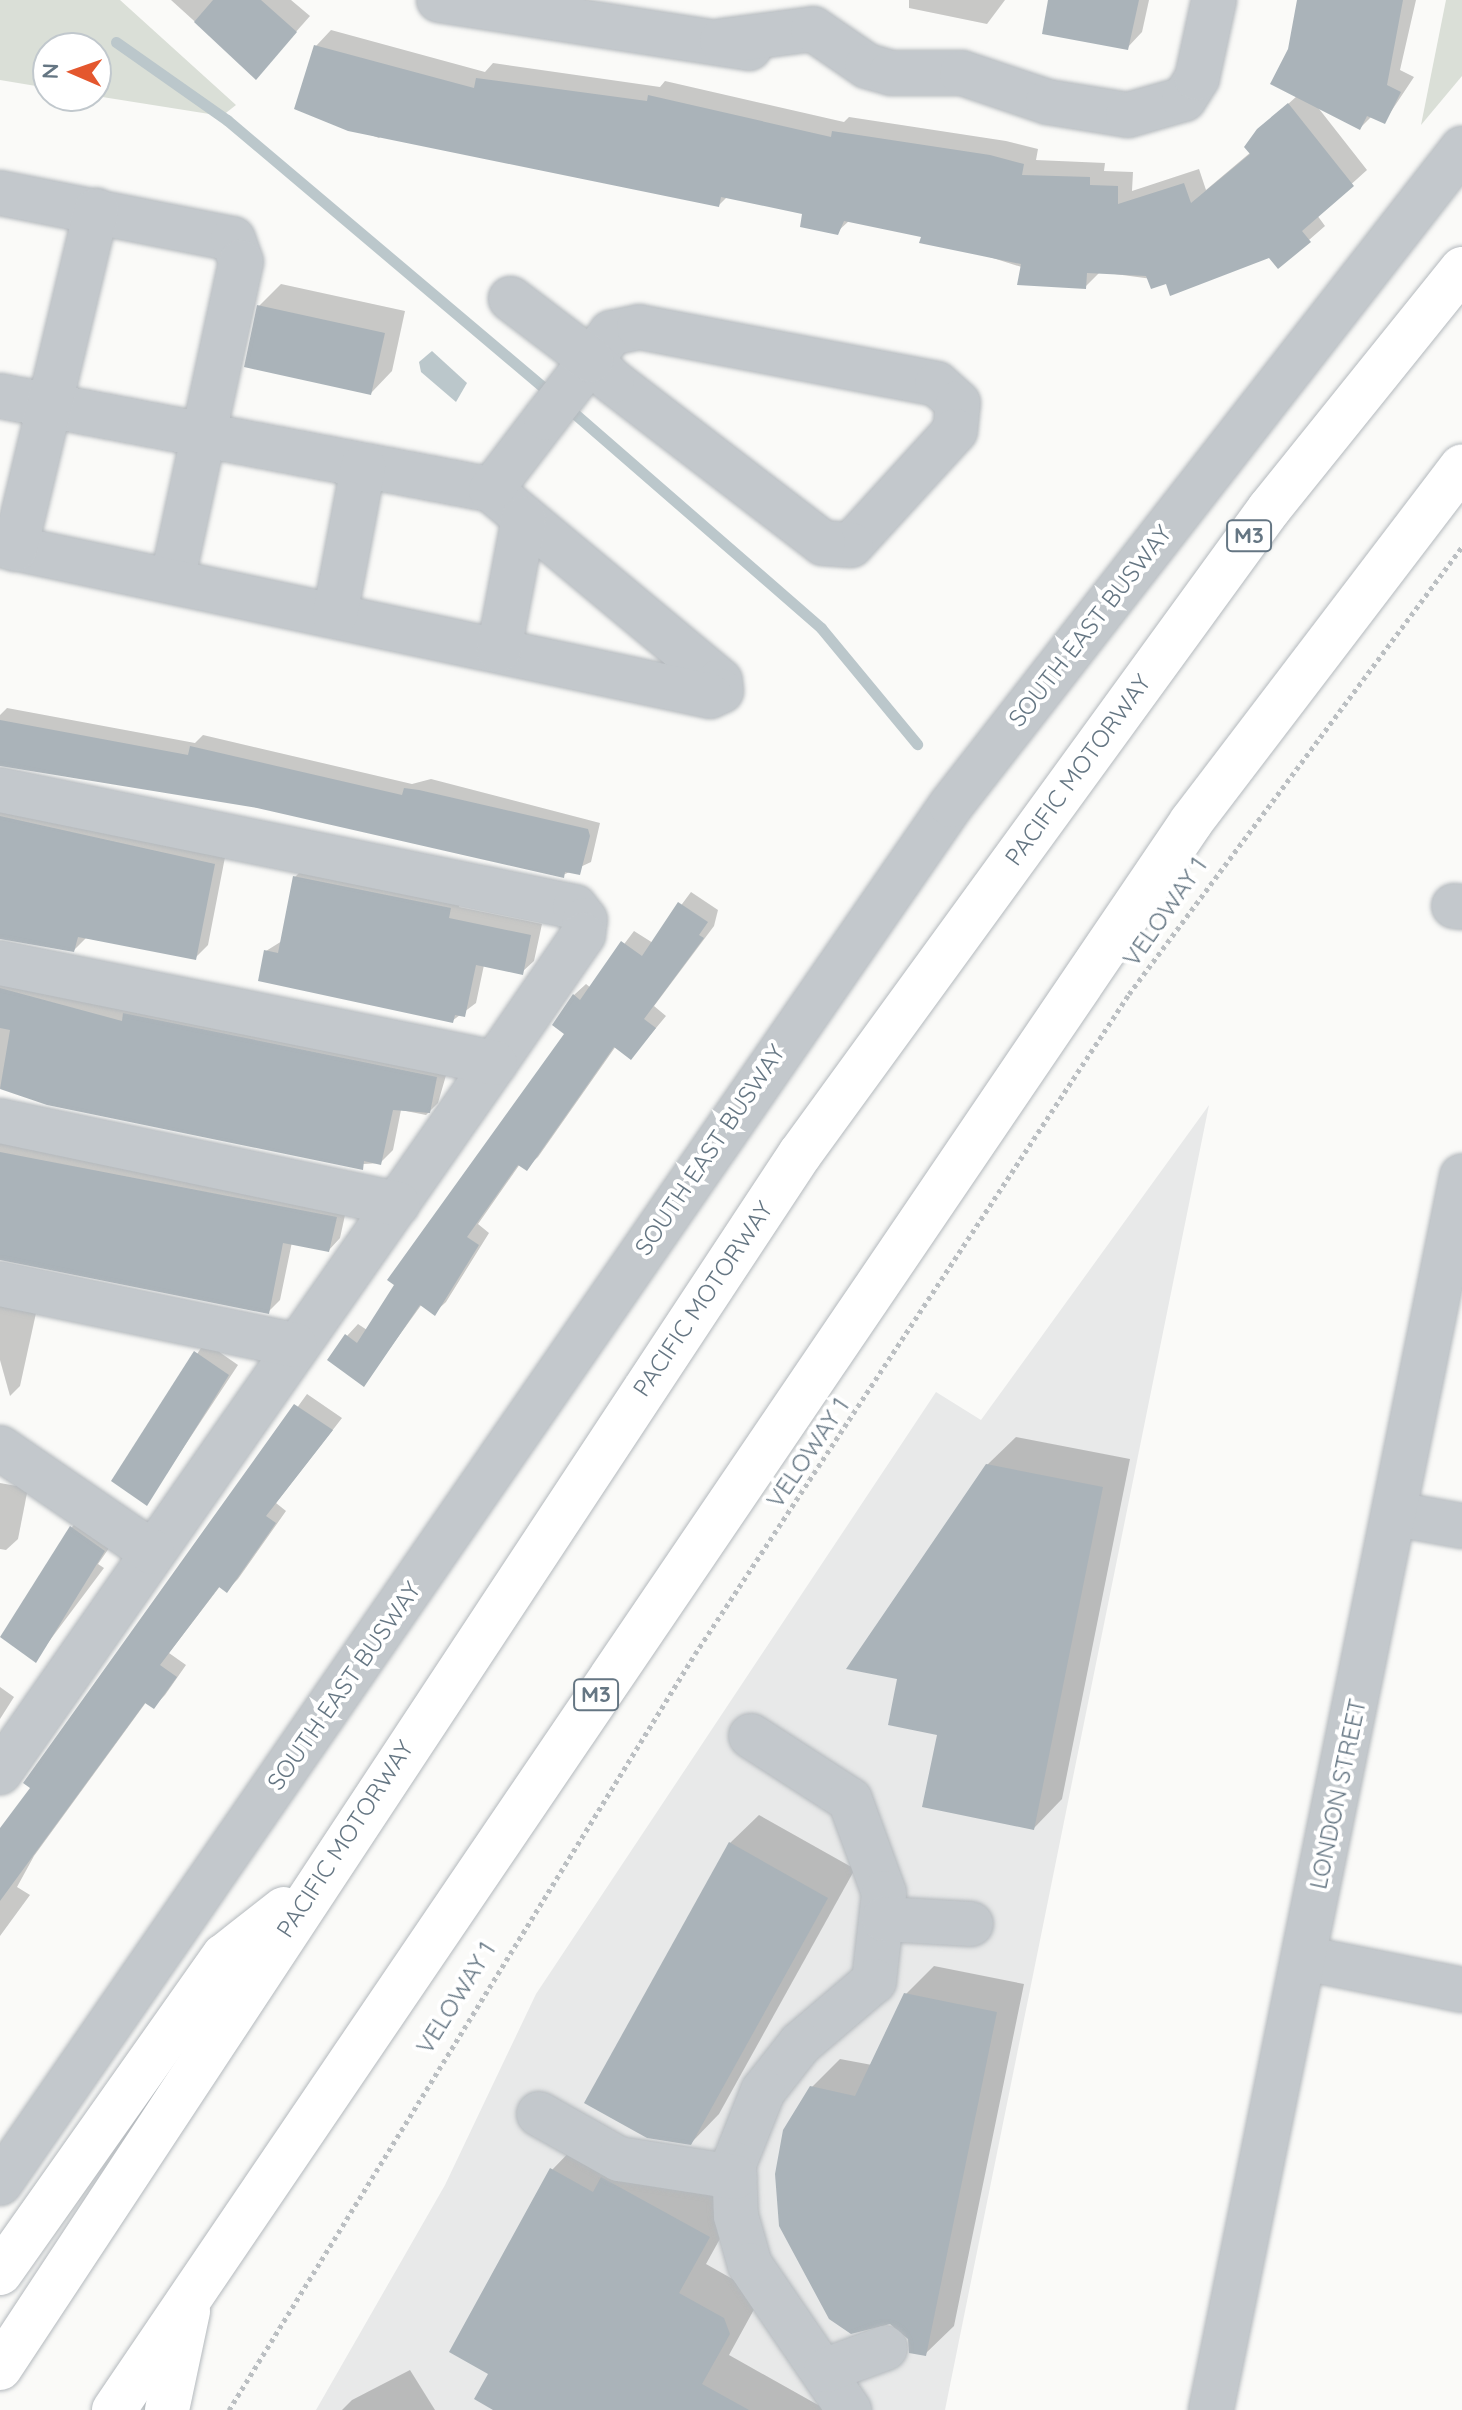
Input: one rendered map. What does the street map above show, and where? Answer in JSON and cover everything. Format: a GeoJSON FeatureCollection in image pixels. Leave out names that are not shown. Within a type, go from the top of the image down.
{"type":"FeatureCollection","features":[{"type":"Feature","properties":{"kind":"highway","name":"PACIFIC MOTORWAY"},"geometry":{"type":"LineString","coordinates":[[0,2368],[314,1885],[800,1154],[1269,509],[1462,269]]}},
{"type":"Feature","properties":{"kind":"highway","name":"M3"},"geometry":{"type":"LineString","coordinates":[[114,2410],[1191,822],[1462,466]]}},
{"type":"Feature","properties":{"kind":"highway"},"geometry":{"type":"LineString","coordinates":[[0,2273],[224,1956],[314,1885]]}},
{"type":"Feature","properties":{"kind":"highway"},"geometry":{"type":"LineString","coordinates":[[167,2410],[191,2296]]}},
{"type":"Feature","properties":{"kind":"street"},"geometry":{"type":"LineString","coordinates":[[439,0],[722,41],[829,18],[921,70],[962,73],[1083,111],[1128,115],[1163,108],[1184,99],[1197,78],[1214,0]]}},
{"type":"Feature","properties":{"kind":"street","name":"SOUTH EAST BUSWAY"},"geometry":{"type":"LineString","coordinates":[[0,2183],[951,805],[1462,149]]}},
{"type":"Feature","properties":{"kind":"street"},"geometry":{"type":"LineString","coordinates":[[0,193],[233,239],[241,262],[172,581]]}},
{"type":"Feature","properties":{"kind":"street"},"geometry":{"type":"LineString","coordinates":[[0,396],[50,406],[205,437],[491,490],[720,681],[721,691],[710,696],[8,547],[50,406],[96,211]]}},
{"type":"Feature","properties":{"kind":"street"},"geometry":{"type":"LineString","coordinates":[[491,490],[569,388],[611,333],[639,327],[937,384],[958,403],[955,431],[851,545],[823,543],[569,388],[511,299]]}},
{"type":"Feature","properties":{"kind":"street"},"geometry":{"type":"LineString","coordinates":[[335,615],[363,467]]}},
{"type":"Feature","properties":{"kind":"street"},"geometry":{"type":"LineString","coordinates":[[499,650],[524,518]]}},
{"type":"Feature","properties":{"kind":"street"},"geometry":{"type":"LineString","coordinates":[[0,790],[575,907],[585,920],[583,935],[0,1772]]}},
{"type":"Feature","properties":{"kind":"street"},"geometry":{"type":"LineString","coordinates":[[0,963],[495,1063]]}},
{"type":"Feature","properties":{"kind":"street"},"geometry":{"type":"LineString","coordinates":[[0,1121],[397,1204]]}},
{"type":"Feature","properties":{"kind":"street","name":"LONDON STREET"},"geometry":{"type":"LineString","coordinates":[[1211,2410],[1396,1514],[1462,1176]]}},
{"type":"Feature","properties":{"kind":"street"},"geometry":{"type":"LineString","coordinates":[[0,1284],[295,1345]]}},
{"type":"Feature","properties":{"kind":"street"},"geometry":{"type":"LineString","coordinates":[[0,1448],[152,1552]]}},
{"type":"Feature","properties":{"kind":"street"},"geometry":{"type":"LineString","coordinates":[[1396,1514],[1462,1526]]}},
{"type":"Feature","properties":{"kind":"street"},"geometry":{"type":"LineString","coordinates":[[751,1736],[850,1800],[884,1893],[884,1919],[874,1981],[800,2044],[763,2091],[735,2177],[750,2265],[826,2370],[849,2410]]}},
{"type":"Feature","properties":{"kind":"street"},"geometry":{"type":"LineString","coordinates":[[884,1919],[971,1924]]}},
{"type":"Feature","properties":{"kind":"street"},"geometry":{"type":"LineString","coordinates":[[1304,1958],[1462,1990]]}},
{"type":"Feature","properties":{"kind":"street"},"geometry":{"type":"LineString","coordinates":[[539,2114],[619,2159],[735,2177]]}},
{"type":"Feature","properties":{"kind":"street"},"geometry":{"type":"LineString","coordinates":[[826,2370],[885,2348]]}},
{"type":"Feature","properties":{"kind":"path","name":"VELOWAY 1"},"geometry":{"type":"LineString","coordinates":[[229,2410],[695,1654],[1129,994],[1253,819],[1462,547]]}},
{"type":"Feature","properties":{"kind":"shaded area"},"geometry":{"type":"Polygon","coordinates":[[[0,0],[120,0],[236,105],[222,116],[112,99],[112,32],[32,32],[32,85],[0,80],[0,0]]]}},
{"type":"Feature","properties":{"kind":"shaded area"},"geometry":{"type":"Polygon","coordinates":[[[1446,0],[1462,0],[1462,76],[1421,125],[1446,0]]]}},
{"type":"Feature","properties":{"kind":"shaded area"},"geometry":{"type":"Polygon","coordinates":[[[432,351],[467,383],[456,402],[421,372],[419,362],[432,351]]]}},
{"type":"Feature","properties":{"kind":"shaded area"},"geometry":{"type":"Polygon","coordinates":[[[1209,1105],[945,2410],[316,2410],[445,2185],[536,1994],[936,1392],[981,1420],[1209,1105]]]}},
{"type":"Feature","properties":{"kind":"building"},"geometry":{"type":"Polygon","coordinates":[[[213,0],[261,0],[297,32],[256,80],[194,22],[213,0]]]}},
{"type":"Feature","properties":{"kind":"building"},"geometry":{"type":"Polygon","coordinates":[[[1048,0],[1139,0],[1128,50],[1042,34],[1048,0]]]}},
{"type":"Feature","properties":{"kind":"building"},"geometry":{"type":"Polygon","coordinates":[[[1297,0],[1403,0],[1387,85],[1401,92],[1385,124],[1367,116],[1360,130],[1270,84],[1288,49],[1297,0]]]}},
{"type":"Feature","properties":{"kind":"building"},"geometry":{"type":"Polygon","coordinates":[[[314,45],[474,88],[476,78],[647,101],[648,95],[831,137],[832,131],[990,155],[1024,164],[1022,175],[1090,177],[1090,185],[1118,186],[1118,204],[1184,183],[1191,203],[1250,154],[1244,147],[1257,129],[1288,103],[1354,186],[1302,231],[1311,242],[1278,269],[1269,258],[1170,296],[1166,284],[1151,289],[1146,276],[1087,273],[1086,289],[1017,285],[1021,264],[919,243],[921,237],[844,221],[838,235],[800,227],[802,214],[721,197],[719,207],[348,131],[294,109],[314,45]]]}},
{"type":"Feature","properties":{"kind":"building"},"geometry":{"type":"Polygon","coordinates":[[[257,305],[385,333],[371,395],[244,367],[257,305]]]}},
{"type":"Feature","properties":{"kind":"building"},"geometry":{"type":"Polygon","coordinates":[[[0,720],[188,755],[190,746],[402,795],[404,788],[419,790],[588,829],[590,836],[580,875],[565,872],[564,878],[257,808],[0,766],[0,720]]]}},
{"type":"Feature","properties":{"kind":"building"},"geometry":{"type":"Polygon","coordinates":[[[0,816],[215,864],[196,960],[78,937],[74,952],[0,939],[0,816]]]}},
{"type":"Feature","properties":{"kind":"building"},"geometry":{"type":"Polygon","coordinates":[[[293,876],[451,908],[449,918],[531,935],[523,975],[476,965],[465,1017],[455,1015],[453,1023],[258,981],[264,950],[278,953],[293,876]]]}},
{"type":"Feature","properties":{"kind":"building"},"geometry":{"type":"Polygon","coordinates":[[[678,902],[708,922],[699,935],[704,938],[644,1019],[656,1028],[631,1060],[614,1047],[527,1171],[518,1165],[467,1237],[479,1245],[435,1316],[420,1305],[364,1387],[327,1360],[345,1334],[357,1343],[394,1285],[387,1280],[564,1034],[552,1025],[573,994],[580,1000],[621,941],[642,956],[678,902]]]}},
{"type":"Feature","properties":{"kind":"building"},"geometry":{"type":"Polygon","coordinates":[[[0,988],[122,1021],[123,1013],[437,1077],[430,1113],[393,1110],[381,1165],[364,1161],[363,1170],[47,1105],[0,1089],[10,1030],[0,1028],[0,988]]]}},
{"type":"Feature","properties":{"kind":"building"},"geometry":{"type":"Polygon","coordinates":[[[0,1152],[337,1217],[329,1252],[283,1243],[269,1314],[0,1260],[0,1152]]]}},
{"type":"Feature","properties":{"kind":"building"},"geometry":{"type":"Polygon","coordinates":[[[194,1351],[229,1375],[147,1506],[111,1481],[194,1351]]]}},
{"type":"Feature","properties":{"kind":"building"},"geometry":{"type":"Polygon","coordinates":[[[294,1404],[333,1430],[266,1516],[276,1523],[227,1593],[219,1587],[160,1665],[177,1677],[154,1709],[145,1703],[0,1901],[0,1828],[30,1788],[23,1783],[294,1404]]]}},
{"type":"Feature","properties":{"kind":"building"},"geometry":{"type":"Polygon","coordinates":[[[986,1464],[1103,1487],[1034,1830],[922,1807],[937,1735],[888,1725],[897,1679],[846,1669],[986,1464]]]}},
{"type":"Feature","properties":{"kind":"building"},"geometry":{"type":"Polygon","coordinates":[[[70,1526],[105,1551],[36,1663],[0,1637],[70,1526]]]}},
{"type":"Feature","properties":{"kind":"building"},"geometry":{"type":"Polygon","coordinates":[[[729,1842],[828,1898],[691,2145],[647,2138],[584,2103],[729,1842]]]}},
{"type":"Feature","properties":{"kind":"building"},"geometry":{"type":"Polygon","coordinates":[[[904,1993],[997,2012],[926,2356],[909,2353],[908,2339],[890,2324],[851,2334],[829,2319],[779,2226],[775,2174],[783,2130],[810,2086],[855,2096],[904,1993]]]}},
{"type":"Feature","properties":{"kind":"building"},"geometry":{"type":"Polygon","coordinates":[[[550,2168],[593,2192],[601,2177],[710,2237],[679,2293],[724,2318],[730,2334],[702,2384],[749,2410],[493,2410],[474,2399],[488,2374],[449,2352],[550,2168]]]}},
{"type":"Feature","properties":{"kind":"waterway"},"geometry":{"type":"LineString","coordinates":[[116,42],[227,120],[554,396]]}},
{"type":"Feature","properties":{"kind":"waterway"},"geometry":{"type":"LineString","coordinates":[[567,407],[821,628],[917,744]]}}]}
